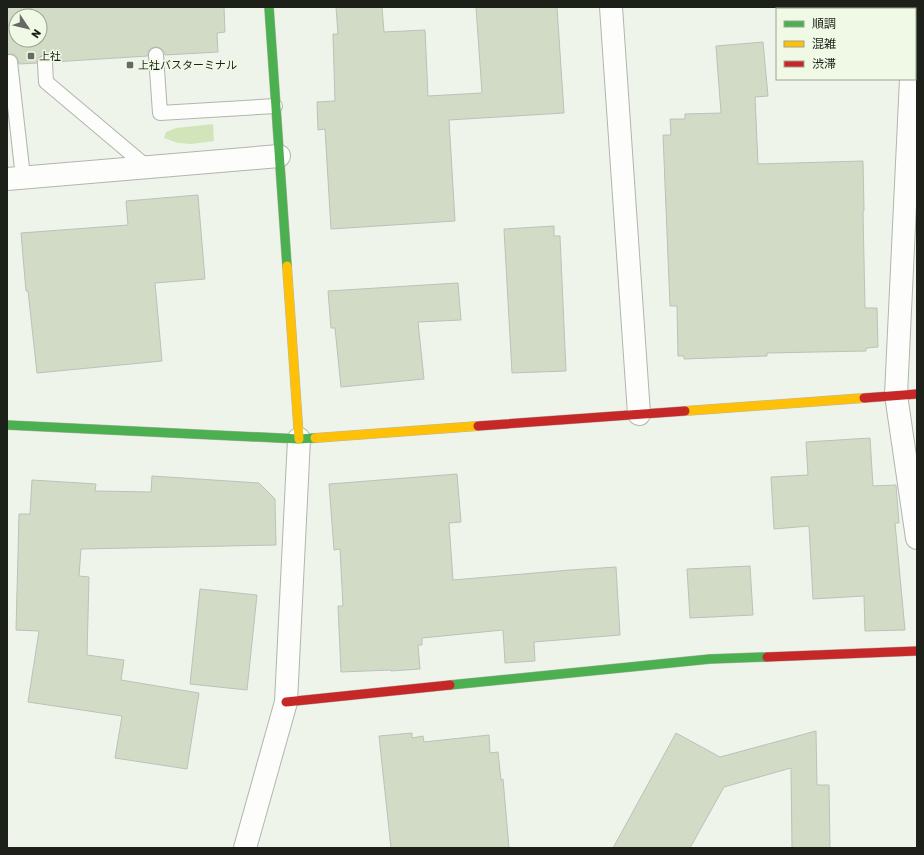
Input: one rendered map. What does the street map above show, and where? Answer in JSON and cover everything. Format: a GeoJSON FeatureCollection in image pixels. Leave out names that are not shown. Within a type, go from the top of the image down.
{"type":"FeatureCollection","features":[{"type":"Feature","properties":{"kind":"street"},"geometry":{"type":"LineString","coordinates":[[245,848],[286,702],[299,439],[268,7]]}},
{"type":"Feature","properties":{"kind":"street"},"geometry":{"type":"LineString","coordinates":[[611,7],[639,414]]}},
{"type":"Feature","properties":{"kind":"street"},"geometry":{"type":"LineString","coordinates":[[911,80],[906,395],[917,538]]}},
{"type":"Feature","properties":{"kind":"street"},"geometry":{"type":"LineString","coordinates":[[15,178],[279,156]]}},
{"type":"Feature","properties":{"kind":"street"},"geometry":{"type":"LineString","coordinates":[[7,425],[299,439],[906,395]]}},
{"type":"Feature","properties":{"kind":"street"},"geometry":{"type":"LineString","coordinates":[[286,702],[710,659],[917,651]]}},
{"type":"Feature","properties":{"kind":"lane"},"geometry":{"type":"LineString","coordinates":[[156,55],[160,113],[275,106]]}},
{"type":"Feature","properties":{"kind":"lane"},"geometry":{"type":"LineString","coordinates":[[10,62],[15,178]]}},
{"type":"Feature","properties":{"kind":"lane"},"geometry":{"type":"LineString","coordinates":[[45,62],[46,82],[147,167]]}},
{"type":"Feature","properties":{"kind":"green space"},"geometry":{"type":"Polygon","coordinates":[[[213,124],[214,141],[191,144],[178,143],[164,138],[166,132],[176,128],[213,124]]]}},
{"type":"Feature","properties":{"kind":"building"},"geometry":{"type":"Polygon","coordinates":[[[7,7],[224,7],[225,32],[217,33],[218,52],[165,55],[163,50],[156,47],[151,48],[148,52],[148,56],[53,62],[49,56],[44,55],[38,59],[37,63],[19,64],[17,57],[13,54],[7,54],[7,7]]]}},
{"type":"Feature","properties":{"kind":"building"},"geometry":{"type":"Polygon","coordinates":[[[336,7],[382,7],[384,32],[425,30],[428,96],[482,93],[476,7],[557,7],[564,113],[449,120],[455,221],[331,229],[325,129],[318,130],[317,102],[335,101],[333,34],[338,34],[336,7]]]}},
{"type":"Feature","properties":{"kind":"building"},"geometry":{"type":"Polygon","coordinates":[[[763,42],[768,96],[755,97],[758,164],[863,161],[865,308],[877,308],[878,347],[866,348],[866,351],[767,353],[767,356],[684,359],[684,356],[678,356],[677,306],[670,306],[663,135],[671,135],[670,119],[685,119],[685,114],[721,113],[716,46],[763,42]]]}},
{"type":"Feature","properties":{"kind":"building"},"geometry":{"type":"Polygon","coordinates":[[[198,195],[205,279],[155,283],[162,361],[37,373],[28,291],[26,291],[21,233],[128,225],[126,201],[198,195]]]}},
{"type":"Feature","properties":{"kind":"building"},"geometry":{"type":"Polygon","coordinates":[[[554,226],[554,236],[560,236],[566,371],[512,373],[504,229],[554,226]]]}},
{"type":"Feature","properties":{"kind":"building"},"geometry":{"type":"Polygon","coordinates":[[[458,283],[461,320],[418,322],[424,379],[341,387],[335,328],[331,328],[328,291],[458,283]]]}},
{"type":"Feature","properties":{"kind":"building"},"geometry":{"type":"Polygon","coordinates":[[[870,438],[873,486],[896,485],[899,523],[895,523],[905,630],[865,631],[864,596],[813,599],[809,526],[774,529],[771,477],[808,475],[806,442],[870,438]]]}},
{"type":"Feature","properties":{"kind":"building"},"geometry":{"type":"Polygon","coordinates":[[[457,474],[461,522],[449,523],[453,580],[616,567],[620,635],[534,642],[535,661],[505,663],[503,630],[422,638],[422,645],[418,645],[420,669],[341,672],[338,606],[343,606],[340,549],[334,550],[329,484],[457,474]]]}},
{"type":"Feature","properties":{"kind":"building"},"geometry":{"type":"Polygon","coordinates":[[[152,476],[259,483],[275,499],[276,545],[81,549],[79,576],[89,577],[87,655],[124,660],[121,680],[199,693],[187,769],[115,758],[122,716],[28,702],[39,631],[16,630],[19,514],[30,514],[32,480],[96,484],[95,491],[151,492],[152,476]]]}},
{"type":"Feature","properties":{"kind":"building"},"geometry":{"type":"Polygon","coordinates":[[[750,566],[753,615],[690,618],[687,569],[750,566]]]}},
{"type":"Feature","properties":{"kind":"building"},"geometry":{"type":"Polygon","coordinates":[[[200,589],[257,595],[247,690],[190,684],[200,589]]]}},
{"type":"Feature","properties":{"kind":"building"},"geometry":{"type":"Polygon","coordinates":[[[816,731],[817,785],[829,785],[830,848],[792,848],[791,768],[724,787],[690,848],[613,848],[676,733],[720,757],[816,731]]]}},
{"type":"Feature","properties":{"kind":"building"},"geometry":{"type":"Polygon","coordinates":[[[412,733],[412,738],[423,736],[424,742],[489,735],[490,753],[498,752],[501,780],[503,779],[509,848],[391,848],[379,736],[412,733]]]}},
{"type":"Feature","properties":{"kind":"traffic: fast"},"geometry":{"type":"LineString","coordinates":[[269,7],[287,266]]}},
{"type":"Feature","properties":{"kind":"traffic: fast"},"geometry":{"type":"LineString","coordinates":[[7,425],[299,439],[315,438]]}},
{"type":"Feature","properties":{"kind":"traffic: fast"},"geometry":{"type":"LineString","coordinates":[[450,685],[710,659],[767,657]]}},
{"type":"Feature","properties":{"kind":"traffic: slow"},"geometry":{"type":"LineString","coordinates":[[287,266],[299,439]]}},
{"type":"Feature","properties":{"kind":"traffic: slow"},"geometry":{"type":"LineString","coordinates":[[685,411],[864,398]]}},
{"type":"Feature","properties":{"kind":"traffic: slow"},"geometry":{"type":"LineString","coordinates":[[315,438],[478,426]]}},
{"type":"Feature","properties":{"kind":"traffic: jam"},"geometry":{"type":"LineString","coordinates":[[864,398],[917,394]]}},
{"type":"Feature","properties":{"kind":"traffic: jam"},"geometry":{"type":"LineString","coordinates":[[478,426],[685,411]]}},
{"type":"Feature","properties":{"kind":"traffic: jam"},"geometry":{"type":"LineString","coordinates":[[767,657],[917,651]]}},
{"type":"Feature","properties":{"kind":"traffic: jam"},"geometry":{"type":"LineString","coordinates":[[286,702],[450,685]]}},
{"type":"Feature","properties":{"kind":"place","name":"上社"},"geometry":{"type":"Point","coordinates":[31,56]}},
{"type":"Feature","properties":{"kind":"place","name":"上社バスターミナル"},"geometry":{"type":"Point","coordinates":[130,65]}}]}
